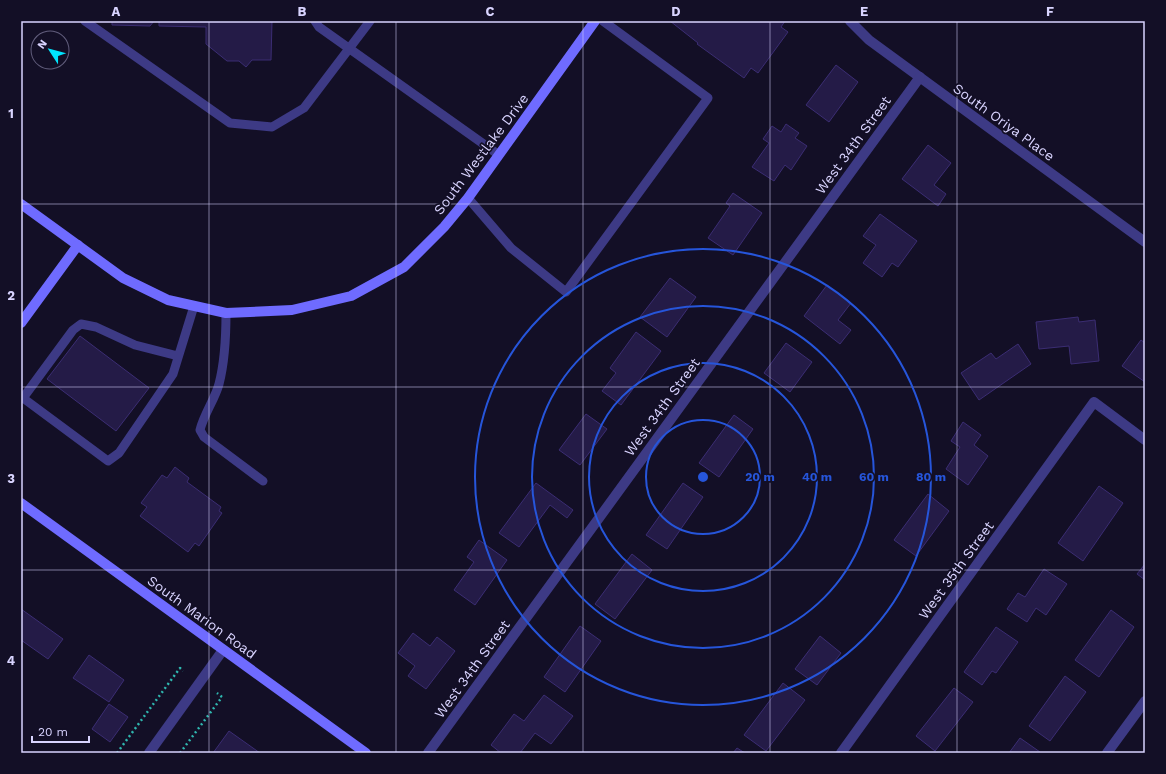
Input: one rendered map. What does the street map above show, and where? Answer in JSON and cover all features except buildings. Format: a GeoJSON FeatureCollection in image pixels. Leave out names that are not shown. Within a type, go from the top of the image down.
{"type":"FeatureCollection","features":[{"type":"Feature","properties":{"kind":"street","name":"South Westlake Drive"},"geometry":{"type":"LineString","coordinates":[[21,204],[123,278],[168,300],[226,313],[292,310],[351,296],[404,267],[444,227],[468,198],[595,21]]}},
{"type":"Feature","properties":{"kind":"street","name":"South Oriya Place"},"geometry":{"type":"LineString","coordinates":[[850,21],[869,40],[1145,242]]}},
{"type":"Feature","properties":{"kind":"street","name":"West 34th Street"},"geometry":{"type":"LineString","coordinates":[[428,753],[920,77]]}},
{"type":"Feature","properties":{"kind":"street"},"geometry":{"type":"LineString","coordinates":[[21,323],[78,245]]}},
{"type":"Feature","properties":{"kind":"street","name":"West 35th Street"},"geometry":{"type":"LineString","coordinates":[[841,753],[1094,402],[1145,440]]}},
{"type":"Feature","properties":{"kind":"street","name":"South Marion Road"},"geometry":{"type":"LineString","coordinates":[[21,503],[366,753]]}},
{"type":"Feature","properties":{"kind":"street"},"geometry":{"type":"LineString","coordinates":[[149,753],[223,650]]}},
{"type":"Feature","properties":{"kind":"street"},"geometry":{"type":"LineString","coordinates":[[1107,753],[1145,701]]}},
{"type":"Feature","properties":{"kind":"lane"},"geometry":{"type":"LineString","coordinates":[[85,21],[230,123],[272,127],[304,108],[370,21]]}},
{"type":"Feature","properties":{"kind":"lane"},"geometry":{"type":"LineString","coordinates":[[315,21],[319,27],[499,155]]}},
{"type":"Feature","properties":{"kind":"lane"},"geometry":{"type":"LineString","coordinates":[[468,198],[511,248],[566,292],[708,98],[603,21]]}},
{"type":"Feature","properties":{"kind":"lane"},"geometry":{"type":"LineString","coordinates":[[178,356],[135,345],[96,327],[81,324],[73,330],[23,398],[108,461],[119,453],[173,374],[194,306]]}},
{"type":"Feature","properties":{"kind":"lane"},"geometry":{"type":"LineString","coordinates":[[226,313],[226,343],[219,385],[200,430],[204,437],[263,481]]}},
{"type":"Feature","properties":{"kind":"path"},"geometry":{"type":"LineString","coordinates":[[117,753],[180,668],[183,671]]}},
{"type":"Feature","properties":{"kind":"path"},"geometry":{"type":"LineString","coordinates":[[180,753],[222,697],[217,694]]}}]}
